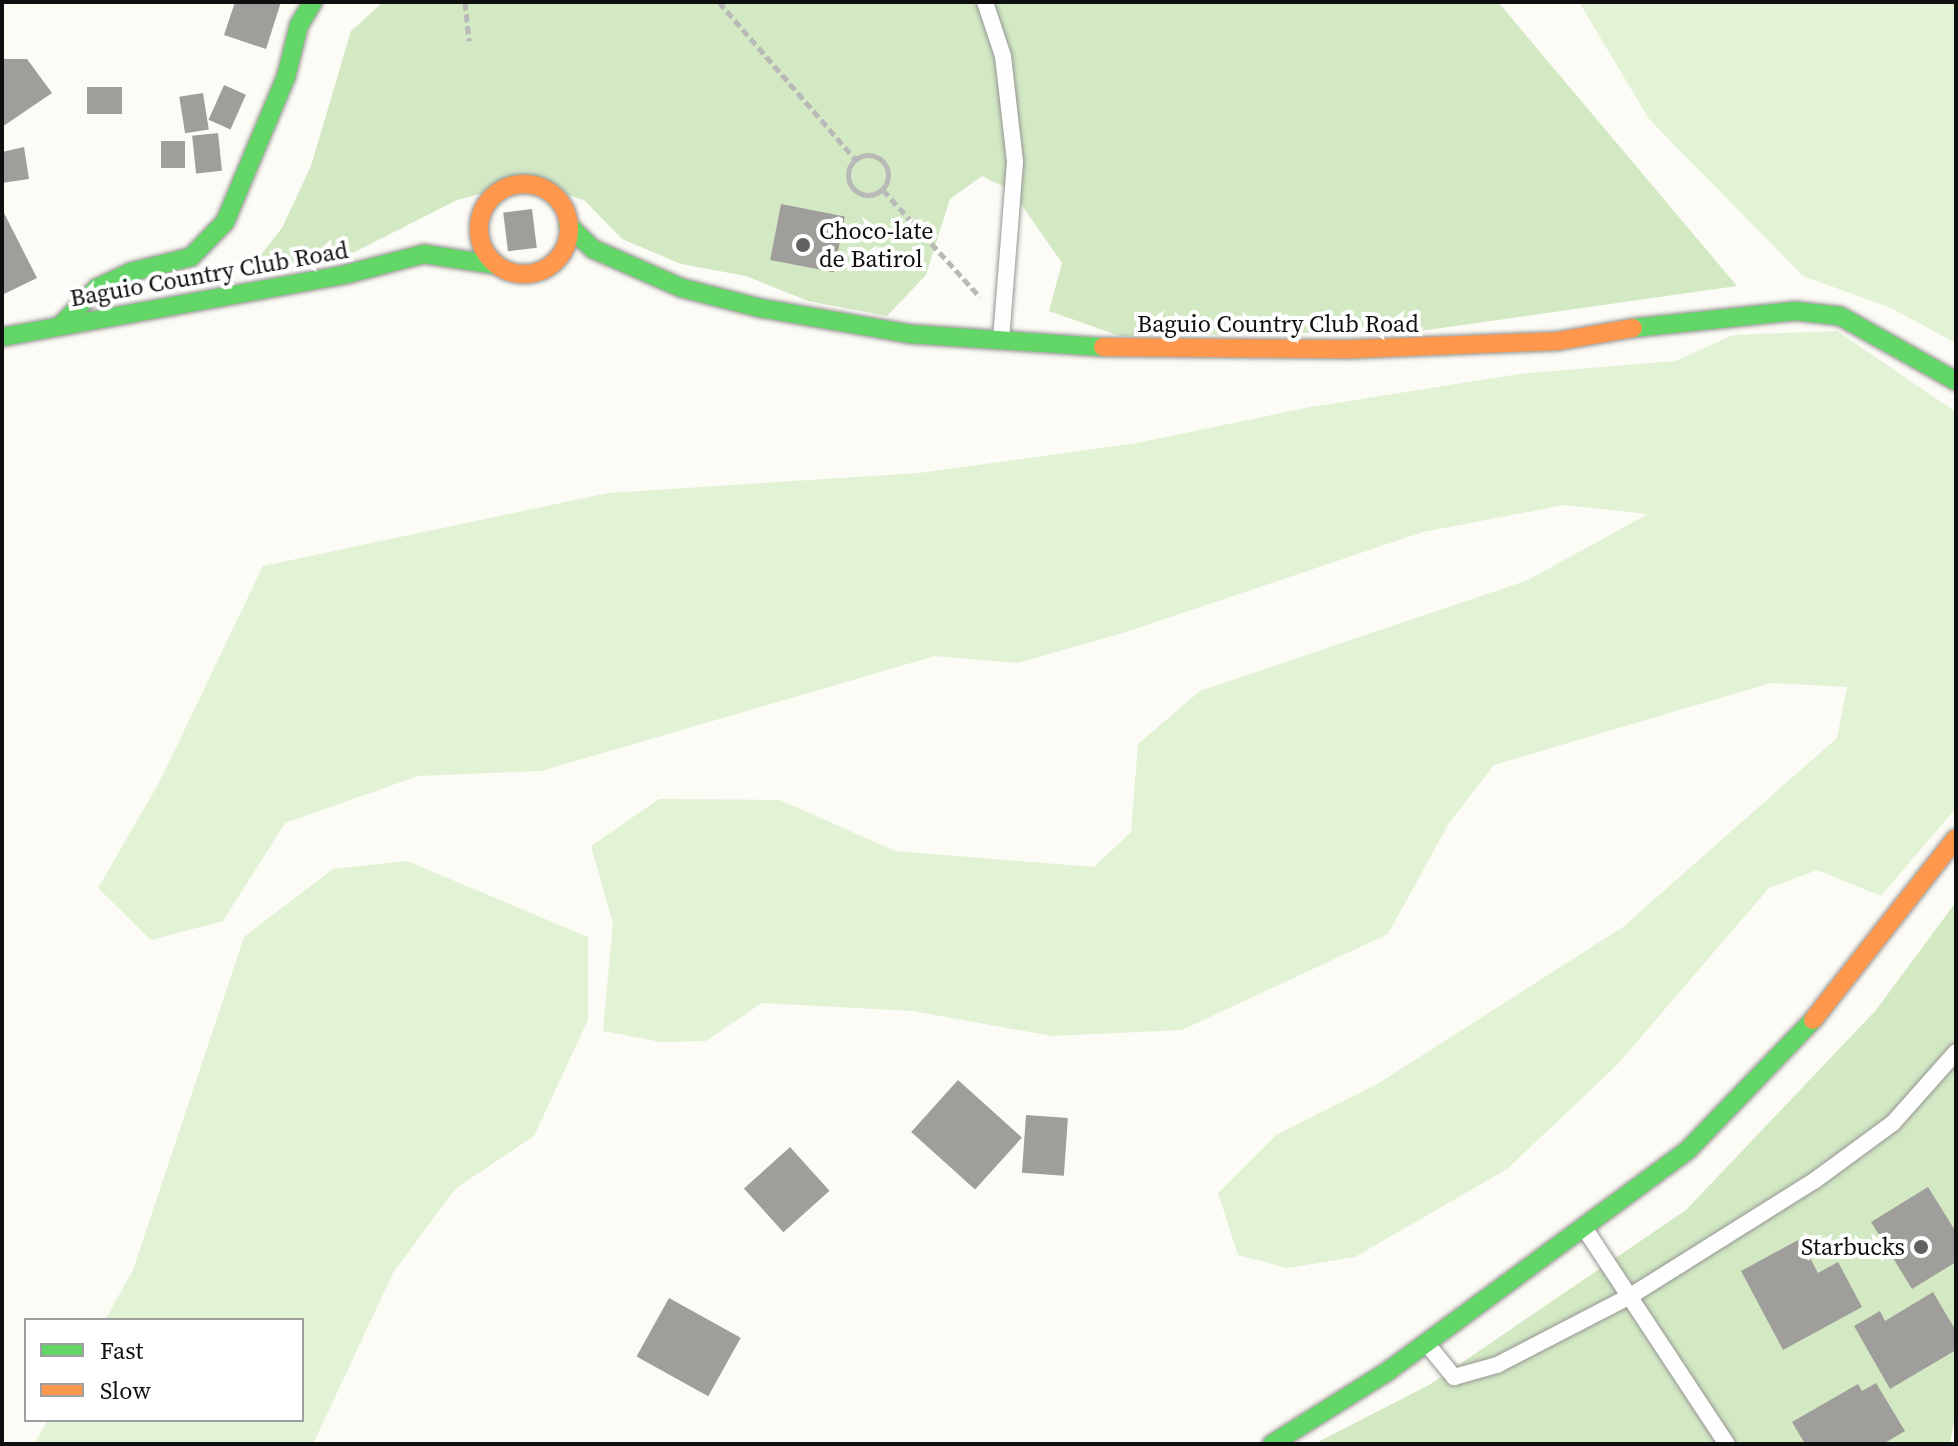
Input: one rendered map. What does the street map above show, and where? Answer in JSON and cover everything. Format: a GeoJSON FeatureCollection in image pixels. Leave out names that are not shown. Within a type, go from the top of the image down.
{"type":"FeatureCollection","features":[{"type":"Feature","properties":{"kind":"street"},"geometry":{"type":"LineString","coordinates":[[60,326],[104,284],[191,257],[225,222],[286,77],[299,25],[313,2]]}},
{"type":"Feature","properties":{"kind":"street"},"geometry":{"type":"LineString","coordinates":[[533,185],[560,203],[568,225],[562,251],[537,272],[513,272],[497,265],[480,237],[485,207],[502,190],[533,185]]}},
{"type":"Feature","properties":{"kind":"street","name":"Baguio Country Club Road"},"geometry":{"type":"LineString","coordinates":[[2,337],[347,274],[424,254],[485,207]]}},
{"type":"Feature","properties":{"kind":"street","name":"Baguio Country Club Road"},"geometry":{"type":"LineString","coordinates":[[568,225],[593,249],[682,288],[760,308],[999,344],[1240,352],[1483,345],[1558,341],[1676,320],[1795,311],[1840,316],[1956,381]]}},
{"type":"Feature","properties":{"kind":"street","name":"Baguio Country Club Road"},"geometry":{"type":"LineString","coordinates":[[562,251],[593,249]]}},
{"type":"Feature","properties":{"kind":"street","name":"Baguio Country Club Road"},"geometry":{"type":"LineString","coordinates":[[424,254],[497,265]]}},
{"type":"Feature","properties":{"kind":"street"},"geometry":{"type":"LineString","coordinates":[[1272,1444],[1426,1343],[1687,1151],[1797,1041],[1956,838]]}},
{"type":"Feature","properties":{"kind":"lane"},"geometry":{"type":"LineString","coordinates":[[985,2],[1003,56],[1015,162],[1005,325],[999,344]]}},
{"type":"Feature","properties":{"kind":"lane"},"geometry":{"type":"LineString","coordinates":[[1426,1343],[1454,1377],[1497,1365],[1632,1295],[1814,1181],[1893,1123],[1956,1052]]}},
{"type":"Feature","properties":{"kind":"lane"},"geometry":{"type":"LineString","coordinates":[[1585,1229],[1632,1295],[1727,1444]]}},
{"type":"Feature","properties":{"kind":"path"},"geometry":{"type":"LineString","coordinates":[[465,2],[469,41]]}},
{"type":"Feature","properties":{"kind":"path"},"geometry":{"type":"LineString","coordinates":[[719,2],[855,159]]}},
{"type":"Feature","properties":{"kind":"path"},"geometry":{"type":"LineString","coordinates":[[870,154],[882,160],[889,172],[883,190],[867,196],[853,190],[847,175],[855,159],[870,154]]}},
{"type":"Feature","properties":{"kind":"path"},"geometry":{"type":"LineString","coordinates":[[883,190],[1005,325]]}},
{"type":"Feature","properties":{"kind":"green space"},"geometry":{"type":"Polygon","coordinates":[[[383,2],[1498,2],[1737,286],[1420,331],[1120,336],[1049,311],[1062,263],[1012,191],[982,176],[950,199],[926,275],[887,316],[808,301],[746,276],[681,264],[622,239],[584,200],[525,182],[457,200],[339,260],[252,266],[282,228],[311,166],[351,31],[383,2]]]}},
{"type":"Feature","properties":{"kind":"green space"},"geometry":{"type":"Polygon","coordinates":[[[1579,2],[1956,2],[1956,343],[1891,308],[1803,276],[1649,119],[1579,2]]]}},
{"type":"Feature","properties":{"kind":"green space"},"geometry":{"type":"Polygon","coordinates":[[[1837,331],[1956,412],[1955,809],[1881,896],[1817,870],[1769,888],[1617,1065],[1507,1169],[1355,1257],[1287,1268],[1238,1255],[1218,1193],[1276,1135],[1379,1083],[1623,927],[1837,738],[1847,687],[1771,683],[1494,765],[1449,823],[1388,934],[1182,1030],[1052,1036],[913,1011],[762,1003],[706,1041],[661,1042],[603,1031],[613,923],[591,846],[659,799],[780,800],[895,851],[1094,867],[1131,832],[1138,744],[1200,691],[1528,580],[1648,514],[1564,505],[1423,532],[1126,632],[1017,663],[935,656],[541,771],[418,776],[285,823],[223,921],[151,940],[98,888],[160,781],[263,566],[608,493],[919,473],[1137,443],[1305,408],[1519,374],[1676,361],[1733,335],[1837,331]]]}},
{"type":"Feature","properties":{"kind":"green space"},"geometry":{"type":"Polygon","coordinates":[[[407,861],[588,937],[588,1020],[534,1136],[455,1189],[393,1273],[313,1444],[34,1444],[47,1422],[304,1422],[304,1318],[106,1318],[133,1270],[244,937],[333,869],[407,861]]]}},
{"type":"Feature","properties":{"kind":"green space"},"geometry":{"type":"Polygon","coordinates":[[[1956,902],[1956,1410],[1950,1444],[1314,1444],[1429,1385],[1686,1210],[1876,1010],[1956,902]]]}},
{"type":"Feature","properties":{"kind":"building"},"geometry":{"type":"Polygon","coordinates":[[[235,2],[281,2],[266,49],[224,35],[235,2]]]}},
{"type":"Feature","properties":{"kind":"building"},"geometry":{"type":"Polygon","coordinates":[[[2,59],[27,59],[52,93],[2,127],[2,59]]]}},
{"type":"Feature","properties":{"kind":"building"},"geometry":{"type":"Polygon","coordinates":[[[224,85],[246,95],[230,129],[209,120],[224,85]]]}},
{"type":"Feature","properties":{"kind":"building"},"geometry":{"type":"Polygon","coordinates":[[[87,87],[122,87],[122,114],[87,114],[87,87]]]}},
{"type":"Feature","properties":{"kind":"building"},"geometry":{"type":"Polygon","coordinates":[[[203,93],[209,130],[185,133],[179,97],[203,93]]]}},
{"type":"Feature","properties":{"kind":"building"},"geometry":{"type":"Polygon","coordinates":[[[218,133],[222,171],[196,174],[192,136],[218,133]]]}},
{"type":"Feature","properties":{"kind":"building"},"geometry":{"type":"Polygon","coordinates":[[[161,141],[185,141],[185,168],[161,168],[161,141]]]}},
{"type":"Feature","properties":{"kind":"building"},"geometry":{"type":"Polygon","coordinates":[[[24,147],[29,179],[2,183],[2,152],[24,147]]]}},
{"type":"Feature","properties":{"kind":"building"},"geometry":{"type":"Polygon","coordinates":[[[781,204],[845,216],[834,272],[770,260],[781,204]]]}},
{"type":"Feature","properties":{"kind":"building"},"geometry":{"type":"Polygon","coordinates":[[[2,209],[37,278],[2,295],[2,209]]]}},
{"type":"Feature","properties":{"kind":"building"},"geometry":{"type":"Polygon","coordinates":[[[532,209],[537,248],[508,251],[503,213],[532,209]]]}},
{"type":"Feature","properties":{"kind":"building"},"geometry":{"type":"Polygon","coordinates":[[[958,1080],[1022,1138],[975,1190],[911,1132],[958,1080]]]}},
{"type":"Feature","properties":{"kind":"building"},"geometry":{"type":"Polygon","coordinates":[[[1026,1115],[1068,1118],[1064,1176],[1022,1173],[1026,1115]]]}},
{"type":"Feature","properties":{"kind":"building"},"geometry":{"type":"Polygon","coordinates":[[[790,1147],[829,1191],[783,1232],[744,1188],[790,1147]]]}},
{"type":"Feature","properties":{"kind":"building","name":"Starbucks"},"geometry":{"type":"Polygon","coordinates":[[[1928,1187],[1956,1232],[1956,1262],[1912,1289],[1871,1222],[1928,1187]]]}},
{"type":"Feature","properties":{"kind":"building"},"geometry":{"type":"Polygon","coordinates":[[[1800,1239],[1818,1273],[1838,1262],[1862,1307],[1783,1350],[1741,1271],[1800,1239]]]}},
{"type":"Feature","properties":{"kind":"building"},"geometry":{"type":"Polygon","coordinates":[[[1933,1292],[1956,1331],[1956,1350],[1890,1389],[1854,1326],[1880,1311],[1885,1321],[1933,1292]]]}},
{"type":"Feature","properties":{"kind":"building"},"geometry":{"type":"Polygon","coordinates":[[[669,1298],[741,1338],[708,1396],[637,1357],[669,1298]]]}},
{"type":"Feature","properties":{"kind":"building"},"geometry":{"type":"Polygon","coordinates":[[[1876,1383],[1905,1431],[1883,1444],[1805,1444],[1792,1422],[1858,1384],[1862,1391],[1876,1383]]]}},
{"type":"Feature","properties":{"kind":"traffic: fast"},"geometry":{"type":"LineString","coordinates":[[60,326],[97,288],[131,272],[191,257],[225,222],[286,77],[299,25],[313,2]]}},
{"type":"Feature","properties":{"kind":"traffic: fast"},"geometry":{"type":"LineString","coordinates":[[568,225],[593,249],[682,288],[760,308],[910,334],[1103,347]]}},
{"type":"Feature","properties":{"kind":"traffic: fast"},"geometry":{"type":"LineString","coordinates":[[2,337],[347,274],[424,254],[497,265]]}},
{"type":"Feature","properties":{"kind":"traffic: fast"},"geometry":{"type":"LineString","coordinates":[[1633,328],[1795,311],[1840,316],[1956,381]]}},
{"type":"Feature","properties":{"kind":"traffic: fast"},"geometry":{"type":"LineString","coordinates":[[1272,1444],[1387,1372],[1687,1151],[1813,1020]]}},
{"type":"Feature","properties":{"kind":"traffic: slow"},"geometry":{"type":"LineString","coordinates":[[524,184],[541,188],[556,197],[565,212],[569,229],[565,246],[556,261],[541,270],[524,274],[507,270],[492,261],[483,246],[479,229],[483,212],[492,197],[507,188],[524,184]]}},
{"type":"Feature","properties":{"kind":"traffic: slow"},"geometry":{"type":"LineString","coordinates":[[1103,347],[1353,349],[1558,341],[1633,328]]}},
{"type":"Feature","properties":{"kind":"traffic: slow"},"geometry":{"type":"LineString","coordinates":[[1813,1020],[1956,838]]}},
{"type":"Feature","properties":{"kind":"place","name":"Choco-late de Batirol"},"geometry":{"type":"Point","coordinates":[803,245]}},
{"type":"Feature","properties":{"kind":"place","name":"Starbucks"},"geometry":{"type":"Point","coordinates":[1921,1247]}}]}
